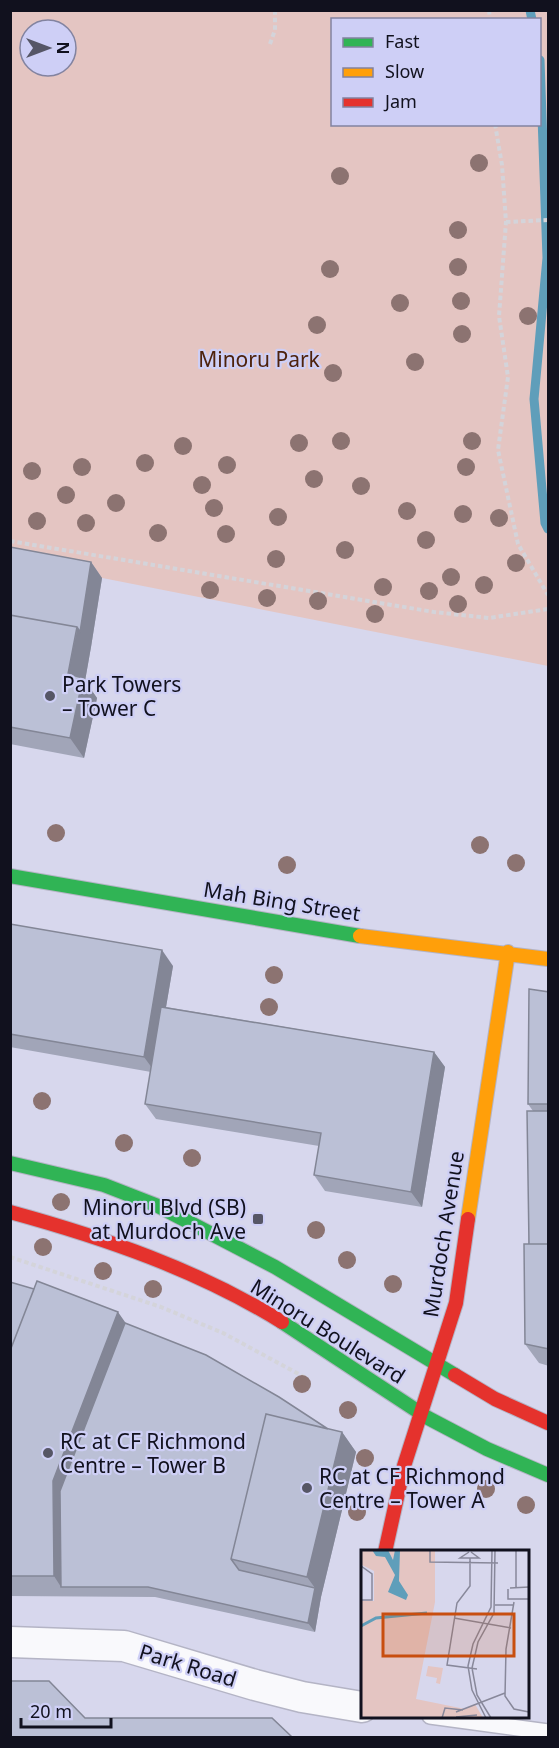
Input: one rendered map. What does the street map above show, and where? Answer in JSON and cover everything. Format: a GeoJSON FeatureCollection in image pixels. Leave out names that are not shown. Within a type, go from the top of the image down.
{"type":"FeatureCollection","features":[{"type":"Feature","properties":{"kind":"street","name":"Mah Bing Street"},"geometry":{"type":"LineString","coordinates":[[10,876],[379,939],[508,952],[549,959]]}},
{"type":"Feature","properties":{"kind":"street","name":"Murdoch Avenue"},"geometry":{"type":"LineString","coordinates":[[385,1550],[395,1499],[456,1304],[508,952]]}},
{"type":"Feature","properties":{"kind":"street","name":"Minoru Boulevard"},"geometry":{"type":"LineString","coordinates":[[10,1163],[104,1185],[158,1206],[275,1267],[514,1409],[549,1423]]}},
{"type":"Feature","properties":{"kind":"street","name":"Minoru Boulevard"},"geometry":{"type":"LineString","coordinates":[[10,1212],[112,1242],[184,1270],[273,1316],[420,1414],[493,1454],[549,1475]]}},
{"type":"Feature","properties":{"kind":"street","name":"Park Road"},"geometry":{"type":"LineString","coordinates":[[10,1642],[124,1646],[278,1691],[361,1707]]}},
{"type":"Feature","properties":{"kind":"lane"},"geometry":{"type":"LineString","coordinates":[[446,1718],[549,1731]]}},
{"type":"Feature","properties":{"kind":"path"},"geometry":{"type":"LineString","coordinates":[[270,44],[275,30],[275,10]]}},
{"type":"Feature","properties":{"kind":"path"},"geometry":{"type":"LineString","coordinates":[[495,126],[502,165],[506,222],[499,316],[508,377],[498,450],[518,544],[549,595]]}},
{"type":"Feature","properties":{"kind":"path"},"geometry":{"type":"LineString","coordinates":[[506,222],[549,220]]}},
{"type":"Feature","properties":{"kind":"path"},"geometry":{"type":"LineString","coordinates":[[10,540],[434,612],[489,618],[549,609]]}},
{"type":"Feature","properties":{"kind":"path"},"geometry":{"type":"LineString","coordinates":[[10,1257],[116,1290],[223,1333],[309,1379]]}},
{"type":"Feature","properties":{"kind":"green space","name":"Minoru Park"},"geometry":{"type":"Polygon","coordinates":[[[10,11],[548,11],[548,666],[11,560],[10,11]]]}},
{"type":"Feature","properties":{"kind":"building"},"geometry":{"type":"Polygon","coordinates":[[[10,547],[91,562],[80,632],[77,627],[10,615],[10,547]]]}},
{"type":"Feature","properties":{"kind":"building","name":"Park Towers – Tower C"},"geometry":{"type":"Polygon","coordinates":[[[10,615],[77,627],[68,674],[83,678],[70,738],[10,727],[10,615]]]}},
{"type":"Feature","properties":{"kind":"building"},"geometry":{"type":"Polygon","coordinates":[[[10,924],[162,950],[144,1057],[10,1034],[10,924]]]}},
{"type":"Feature","properties":{"kind":"building"},"geometry":{"type":"Polygon","coordinates":[[[529,989],[549,992],[549,1104],[528,1104],[529,989]]]}},
{"type":"Feature","properties":{"kind":"building"},"geometry":{"type":"Polygon","coordinates":[[[161,1007],[434,1052],[411,1192],[314,1175],[321,1133],[145,1104],[161,1007]]]}},
{"type":"Feature","properties":{"kind":"building"},"geometry":{"type":"Polygon","coordinates":[[[527,1111],[549,1111],[549,1244],[529,1244],[527,1111]]]}},
{"type":"Feature","properties":{"kind":"building"},"geometry":{"type":"Polygon","coordinates":[[[524,1244],[549,1244],[549,1349],[525,1344],[524,1244]]]}},
{"type":"Feature","properties":{"kind":"building","name":"RC at CF Richmond Centre – Tower B"},"geometry":{"type":"Polygon","coordinates":[[[37,1281],[118,1312],[53,1481],[54,1576],[10,1576],[10,1351],[37,1281]]]}},
{"type":"Feature","properties":{"kind":"building"},"geometry":{"type":"Polygon","coordinates":[[[10,1282],[34,1289],[10,1351],[10,1282]]]}},
{"type":"Feature","properties":{"kind":"building"},"geometry":{"type":"Polygon","coordinates":[[[125,1323],[206,1355],[279,1397],[328,1429],[266,1414],[231,1559],[239,1570],[315,1588],[308,1623],[148,1587],[61,1587],[60,1491],[125,1323]]]}},
{"type":"Feature","properties":{"kind":"building","name":"RC at CF Richmond Centre – Tower A"},"geometry":{"type":"Polygon","coordinates":[[[266,1414],[342,1432],[307,1577],[231,1559],[266,1414]]]}},
{"type":"Feature","properties":{"kind":"building"},"geometry":{"type":"Polygon","coordinates":[[[10,1681],[49,1681],[85,1718],[272,1718],[292,1737],[10,1737],[10,1681]]]}},
{"type":"Feature","properties":{"kind":"waterway"},"geometry":{"type":"LineString","coordinates":[[530,10],[532,18]]}},
{"type":"Feature","properties":{"kind":"waterway"},"geometry":{"type":"LineString","coordinates":[[541,88],[547,258],[534,399],[545,523],[548,529]]}},
{"type":"Feature","properties":{"kind":"traffic: fast"},"geometry":{"type":"LineString","coordinates":[[10,876],[360,936]]}},
{"type":"Feature","properties":{"kind":"traffic: fast"},"geometry":{"type":"LineString","coordinates":[[10,1163],[104,1185],[158,1206],[275,1267],[455,1375]]}},
{"type":"Feature","properties":{"kind":"traffic: fast"},"geometry":{"type":"LineString","coordinates":[[282,1322],[428,1418],[487,1449],[548,1475]]}},
{"type":"Feature","properties":{"kind":"traffic: slow"},"geometry":{"type":"LineString","coordinates":[[360,936],[548,959]]}},
{"type":"Feature","properties":{"kind":"traffic: slow"},"geometry":{"type":"LineString","coordinates":[[468,1219],[508,952]]}},
{"type":"Feature","properties":{"kind":"traffic: jam"},"geometry":{"type":"LineString","coordinates":[[10,1212],[150,1257],[250,1303],[282,1322]]}},
{"type":"Feature","properties":{"kind":"traffic: jam"},"geometry":{"type":"LineString","coordinates":[[385,1550],[404,1466],[456,1303],[468,1219]]}},
{"type":"Feature","properties":{"kind":"traffic: jam"},"geometry":{"type":"LineString","coordinates":[[455,1375],[495,1399],[548,1423]]}},
{"type":"Feature","properties":{"kind":"place","name":"Park Towers – Tower C"},"geometry":{"type":"Point","coordinates":[50,696]}},
{"type":"Feature","properties":{"kind":"place","name":"Minoru Blvd (SB) at Murdoch Ave"},"geometry":{"type":"Point","coordinates":[258,1219]}},
{"type":"Feature","properties":{"kind":"place","name":"RC at CF Richmond Centre – Tower B"},"geometry":{"type":"Point","coordinates":[48,1453]}},
{"type":"Feature","properties":{"kind":"place","name":"RC at CF Richmond Centre – Tower A"},"geometry":{"type":"Point","coordinates":[307,1488]}}]}
